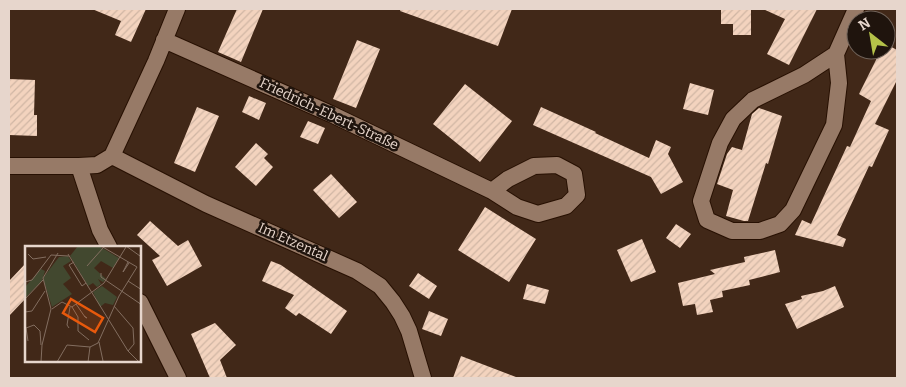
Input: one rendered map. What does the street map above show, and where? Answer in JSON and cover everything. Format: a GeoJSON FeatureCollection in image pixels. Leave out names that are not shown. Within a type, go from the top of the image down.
{"type":"FeatureCollection","features":[{"type":"Feature","properties":{"kind":"street"},"geometry":{"type":"LineString","coordinates":[[9,166],[97,165],[112,156],[152,70],[177,9]]}},
{"type":"Feature","properties":{"kind":"street"},"geometry":{"type":"LineString","coordinates":[[836,54],[804,75],[753,100],[733,119],[720,142],[700,201],[707,220],[732,231],[760,231],[780,224],[793,210],[834,125],[839,83],[836,54],[856,9]]}},
{"type":"Feature","properties":{"kind":"street","name":"Friedrich-Ebert-Straße"},"geometry":{"type":"LineString","coordinates":[[164,40],[330,114],[492,192],[517,207],[538,214],[566,206],[577,195],[574,174],[557,165],[534,166],[508,179],[492,192]]}},
{"type":"Feature","properties":{"kind":"street","name":"Im Etzental"},"geometry":{"type":"LineString","coordinates":[[112,156],[206,204],[356,271],[380,286],[402,316],[409,331],[423,378]]}},
{"type":"Feature","properties":{"kind":"street"},"geometry":{"type":"LineString","coordinates":[[79,166],[100,230],[108,246]]}},
{"type":"Feature","properties":{"kind":"street"},"geometry":{"type":"LineString","coordinates":[[141,304],[178,378]]}},
{"type":"Feature","properties":{"kind":"building"},"geometry":{"type":"Polygon","coordinates":[[[92,9],[146,9],[131,42],[115,35],[121,21],[92,9]]]}},
{"type":"Feature","properties":{"kind":"building"},"geometry":{"type":"Polygon","coordinates":[[[237,9],[263,9],[241,62],[218,52],[237,9]]]}},
{"type":"Feature","properties":{"kind":"building"},"geometry":{"type":"Polygon","coordinates":[[[401,9],[512,9],[498,46],[400,11],[401,9]]]}},
{"type":"Feature","properties":{"kind":"building"},"geometry":{"type":"Polygon","coordinates":[[[721,9],[751,9],[751,35],[733,35],[733,24],[721,24],[721,9]]]}},
{"type":"Feature","properties":{"kind":"building"},"geometry":{"type":"Polygon","coordinates":[[[763,9],[817,9],[789,65],[767,54],[785,19],[763,9]]]}},
{"type":"Feature","properties":{"kind":"building"},"geometry":{"type":"Polygon","coordinates":[[[357,40],[380,49],[356,108],[333,99],[357,40]]]}},
{"type":"Feature","properties":{"kind":"building"},"geometry":{"type":"Polygon","coordinates":[[[897,50],[897,80],[875,124],[889,130],[872,167],[869,166],[837,235],[846,239],[843,247],[795,235],[802,220],[811,224],[847,146],[850,147],[871,101],[859,94],[876,60],[896,60],[897,50]]]}},
{"type":"Feature","properties":{"kind":"building"},"geometry":{"type":"Polygon","coordinates":[[[9,79],[35,80],[34,115],[37,115],[37,136],[9,135],[9,79]]]}},
{"type":"Feature","properties":{"kind":"building"},"geometry":{"type":"Polygon","coordinates":[[[690,83],[714,90],[708,115],[683,109],[690,83]]]}},
{"type":"Feature","properties":{"kind":"building"},"geometry":{"type":"Polygon","coordinates":[[[465,84],[512,121],[480,162],[433,124],[465,84]]]}},
{"type":"Feature","properties":{"kind":"building"},"geometry":{"type":"Polygon","coordinates":[[[249,96],[266,103],[259,120],[242,112],[249,96]]]}},
{"type":"Feature","properties":{"kind":"building"},"geometry":{"type":"Polygon","coordinates":[[[197,107],[219,116],[195,172],[174,163],[197,107]]]}},
{"type":"Feature","properties":{"kind":"building"},"geometry":{"type":"Polygon","coordinates":[[[541,107],[649,158],[656,140],[671,147],[668,154],[683,182],[661,194],[651,177],[533,125],[541,107]]]}},
{"type":"Feature","properties":{"kind":"building"},"geometry":{"type":"Polygon","coordinates":[[[759,108],[782,116],[748,221],[744,221],[726,216],[733,190],[717,184],[727,154],[732,147],[742,150],[752,114],[759,108]]]}},
{"type":"Feature","properties":{"kind":"building"},"geometry":{"type":"Polygon","coordinates":[[[308,121],[325,128],[318,144],[300,137],[308,121]]]}},
{"type":"Feature","properties":{"kind":"building"},"geometry":{"type":"Polygon","coordinates":[[[256,143],[268,154],[264,158],[273,167],[256,186],[235,167],[256,143]]]}},
{"type":"Feature","properties":{"kind":"building"},"geometry":{"type":"Polygon","coordinates":[[[331,174],[357,202],[339,218],[313,190],[331,174]]]}},
{"type":"Feature","properties":{"kind":"building"},"geometry":{"type":"Polygon","coordinates":[[[485,207],[536,239],[509,282],[458,250],[485,207]]]}},
{"type":"Feature","properties":{"kind":"building"},"geometry":{"type":"Polygon","coordinates":[[[150,221],[178,246],[188,240],[202,266],[167,286],[152,260],[160,256],[137,235],[150,221]]]}},
{"type":"Feature","properties":{"kind":"building"},"geometry":{"type":"Polygon","coordinates":[[[676,224],[691,234],[680,248],[666,238],[676,224]]]}},
{"type":"Feature","properties":{"kind":"building"},"geometry":{"type":"Polygon","coordinates":[[[642,239],[656,272],[631,282],[617,250],[642,239]]]}},
{"type":"Feature","properties":{"kind":"building"},"geometry":{"type":"Polygon","coordinates":[[[775,250],[780,272],[749,280],[750,285],[722,291],[723,297],[710,300],[713,312],[697,315],[695,304],[683,306],[678,283],[715,274],[710,270],[745,262],[744,257],[775,250]]]}},
{"type":"Feature","properties":{"kind":"building"},"geometry":{"type":"Polygon","coordinates":[[[271,261],[281,265],[347,311],[331,334],[299,313],[296,316],[285,308],[294,295],[262,281],[271,261]]]}},
{"type":"Feature","properties":{"kind":"building"},"geometry":{"type":"Polygon","coordinates":[[[25,264],[25,299],[9,316],[9,281],[25,264]]]}},
{"type":"Feature","properties":{"kind":"building"},"geometry":{"type":"Polygon","coordinates":[[[418,273],[437,286],[429,299],[409,286],[418,273]]]}},
{"type":"Feature","properties":{"kind":"building"},"geometry":{"type":"Polygon","coordinates":[[[527,284],[549,290],[545,304],[523,299],[527,284]]]}},
{"type":"Feature","properties":{"kind":"building"},"geometry":{"type":"Polygon","coordinates":[[[835,286],[844,307],[797,329],[785,304],[802,299],[801,296],[835,286]]]}},
{"type":"Feature","properties":{"kind":"building"},"geometry":{"type":"Polygon","coordinates":[[[429,311],[448,319],[441,336],[422,329],[429,311]]]}},
{"type":"Feature","properties":{"kind":"building"},"geometry":{"type":"Polygon","coordinates":[[[215,323],[236,345],[220,360],[227,378],[210,378],[191,334],[215,323]]]}},
{"type":"Feature","properties":{"kind":"building"},"geometry":{"type":"Polygon","coordinates":[[[461,356],[516,377],[453,378],[461,356]]]}}]}
